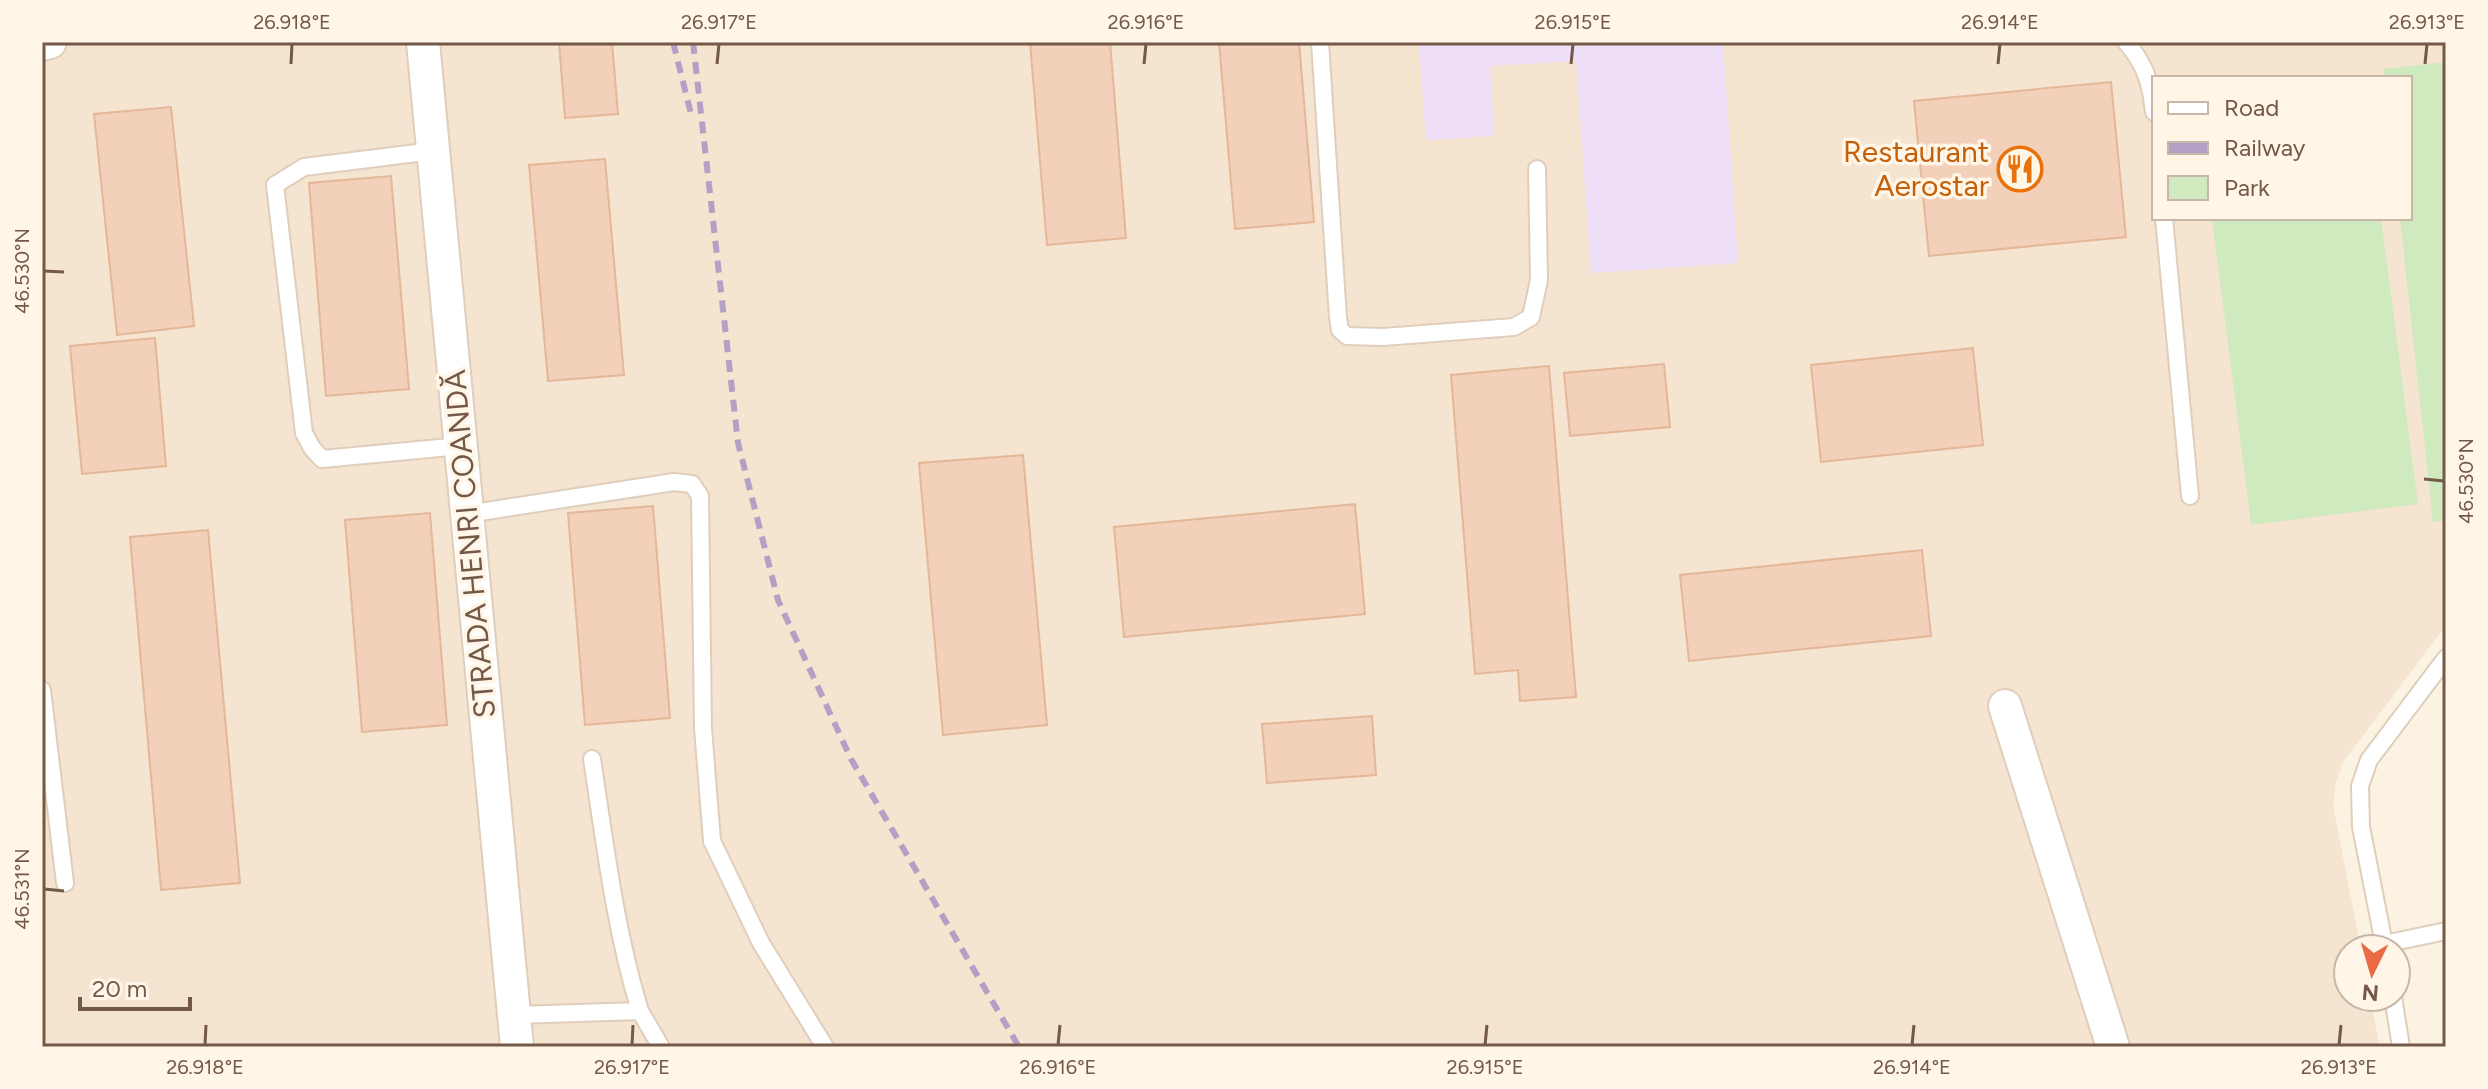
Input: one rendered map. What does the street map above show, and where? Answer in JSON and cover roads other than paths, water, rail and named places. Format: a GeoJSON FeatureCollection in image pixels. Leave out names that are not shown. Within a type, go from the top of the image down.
{"type":"FeatureCollection","features":[{"type":"Feature","properties":{"kind":"street"},"geometry":{"type":"LineString","coordinates":[[42,44],[50,42]]}},
{"type":"Feature","properties":{"kind":"street","name":"STRADA HENRI COANDĂ"},"geometry":{"type":"LineString","coordinates":[[423,42],[517,1047]]}},
{"type":"Feature","properties":{"kind":"street"},"geometry":{"type":"LineString","coordinates":[[2005,706],[2113,1047]]}},
{"type":"Feature","properties":{"kind":"lane"},"geometry":{"type":"LineString","coordinates":[[1320,42],[1338,318],[1340,330],[1347,336],[1398,336],[1514,327],[1525,323],[1531,317],[1536,302],[1539,280],[1537,169]]}},
{"type":"Feature","properties":{"kind":"lane"},"geometry":{"type":"LineString","coordinates":[[2126,42],[2145,66],[2152,88]]}},
{"type":"Feature","properties":{"kind":"lane"},"geometry":{"type":"LineString","coordinates":[[433,151],[304,167],[275,185],[304,433],[312,448],[322,459],[461,446]]}},
{"type":"Feature","properties":{"kind":"lane"},"geometry":{"type":"LineString","coordinates":[[2164,220],[2190,496]]}},
{"type":"Feature","properties":{"kind":"lane"},"geometry":{"type":"LineString","coordinates":[[467,514],[674,482],[692,484],[700,496],[703,728],[712,841],[761,943],[825,1047]]}},
{"type":"Feature","properties":{"kind":"lane"},"geometry":{"type":"LineString","coordinates":[[2382,933],[2361,827],[2360,786],[2369,760],[2446,658]]}},
{"type":"Feature","properties":{"kind":"lane"},"geometry":{"type":"LineString","coordinates":[[42,690],[65,883]]}},
{"type":"Feature","properties":{"kind":"lane"},"geometry":{"type":"LineString","coordinates":[[592,759],[612,896],[628,972],[640,1011],[661,1047]]}},
{"type":"Feature","properties":{"kind":"lane"},"geometry":{"type":"LineString","coordinates":[[2412,939],[2446,931]]}},
{"type":"Feature","properties":{"kind":"lane"},"geometry":{"type":"LineString","coordinates":[[515,1015],[640,1011]]}},
{"type":"Feature","properties":{"kind":"lane"},"geometry":{"type":"LineString","coordinates":[[2396,1013],[2401,1047]]}},
{"type":"Feature","properties":{"kind":"railway"},"geometry":{"type":"LineString","coordinates":[[673,42],[692,118]]}},
{"type":"Feature","properties":{"kind":"railway"},"geometry":{"type":"LineString","coordinates":[[693,42],[738,443],[778,600],[851,759],[1019,1047]]}},
{"type":"Feature","properties":{"kind":"place","name":"Restaurant Aerostar"},"geometry":{"type":"Point","coordinates":[2020,169]}}]}
